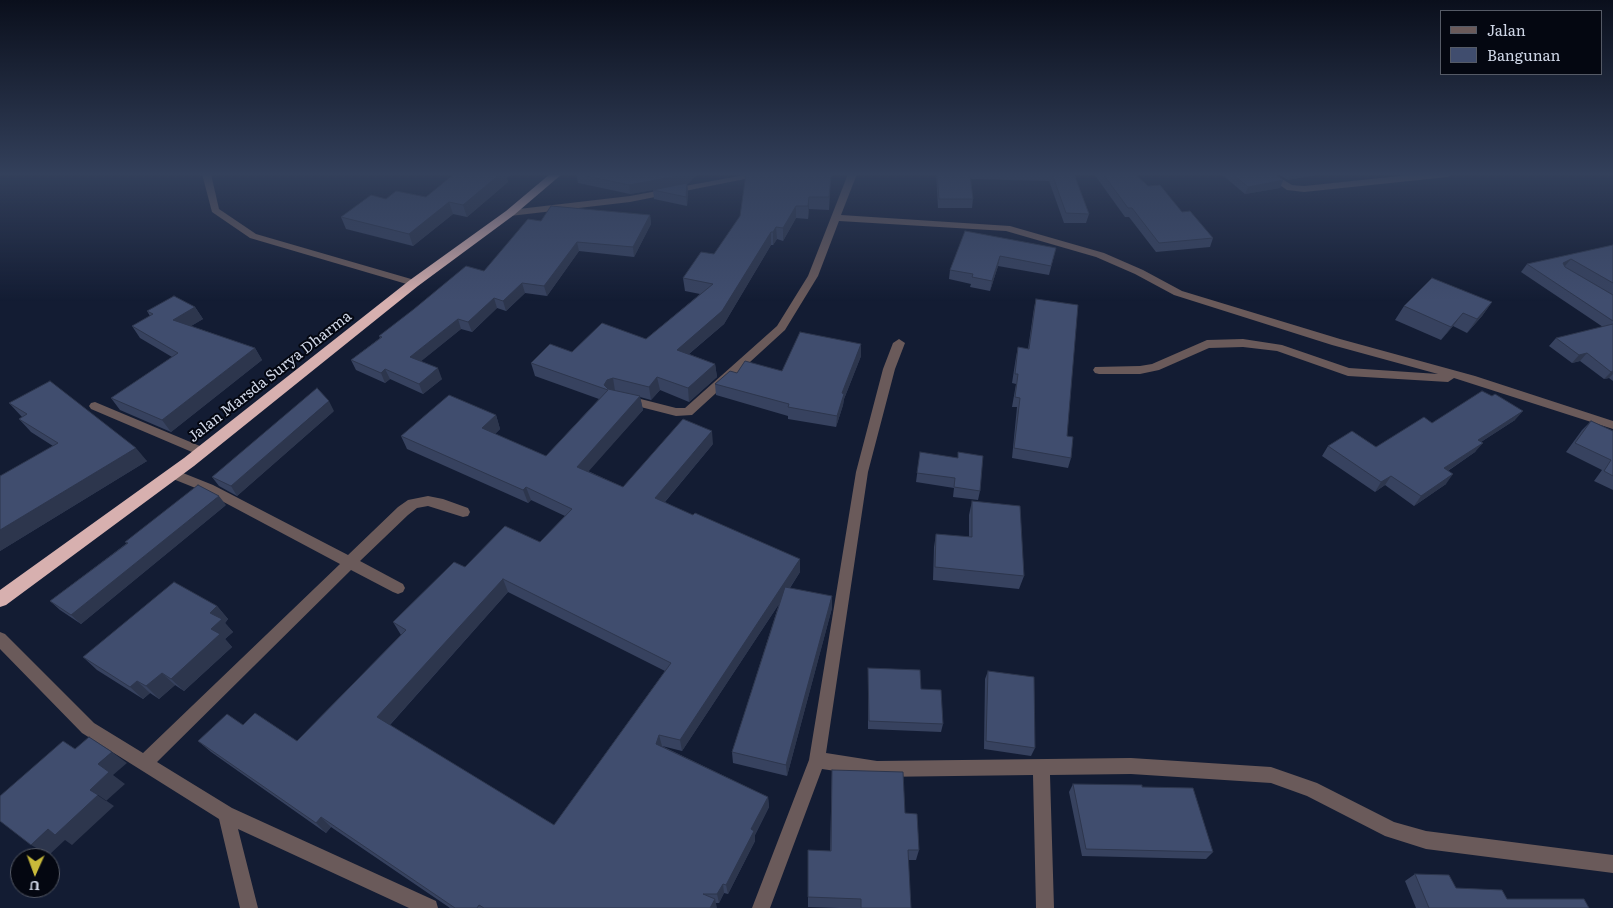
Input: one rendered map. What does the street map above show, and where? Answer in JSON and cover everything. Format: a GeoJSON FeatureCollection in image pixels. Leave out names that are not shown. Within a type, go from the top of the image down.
{"type":"FeatureCollection","features":[{"type":"Feature","properties":{"kind":"highway","name":"Jalan Marsda Surya Dharma"},"geometry":{"type":"LineString","coordinates":[[0,599],[203,452],[414,283],[505,216]]}},
{"type":"Feature","properties":{"kind":"street"},"geometry":{"type":"LineString","coordinates":[[224,216],[253,236],[414,283]]}},
{"type":"Feature","properties":{"kind":"street"},"geometry":{"type":"LineString","coordinates":[[615,397],[676,412],[688,412],[695,407],[781,328],[813,276],[836,218],[1007,228],[1100,255],[1139,272],[1178,293],[1336,342],[1471,379],[1613,425]]}},
{"type":"Feature","properties":{"kind":"street"},"geometry":{"type":"LineString","coordinates":[[761,908],[818,760],[862,472],[889,370],[899,343]]}},
{"type":"Feature","properties":{"kind":"street"},"geometry":{"type":"LineString","coordinates":[[1099,370],[1140,370],[1155,367],[1207,344],[1243,343],[1278,348],[1348,372],[1471,379]]}},
{"type":"Feature","properties":{"kind":"street"},"geometry":{"type":"LineString","coordinates":[[95,406],[203,452]]}},
{"type":"Feature","properties":{"kind":"street"},"geometry":{"type":"LineString","coordinates":[[173,474],[208,488],[398,588]]}},
{"type":"Feature","properties":{"kind":"street"},"geometry":{"type":"LineString","coordinates":[[144,763],[403,511],[413,504],[428,501],[444,504],[463,512]]}},
{"type":"Feature","properties":{"kind":"street"},"geometry":{"type":"LineString","coordinates":[[0,639],[88,728],[226,814],[429,908]]}},
{"type":"Feature","properties":{"kind":"street"},"geometry":{"type":"LineString","coordinates":[[818,760],[877,769],[1131,766],[1271,776],[1311,789],[1391,830],[1426,840],[1613,864]]}},
{"type":"Feature","properties":{"kind":"street"},"geometry":{"type":"LineString","coordinates":[[1041,767],[1045,908]]}},
{"type":"Feature","properties":{"kind":"street"},"geometry":{"type":"LineString","coordinates":[[226,814],[249,908]]}},
{"type":"Feature","properties":{"kind":"building"},"geometry":{"type":"Polygon","coordinates":[[[342,216],[431,216],[409,234],[342,216]]]}},
{"type":"Feature","properties":{"kind":"building"},"geometry":{"type":"Polygon","coordinates":[[[544,216],[649,216],[633,247],[577,242],[544,286],[522,283],[503,301],[494,298],[468,322],[458,319],[410,357],[438,368],[419,384],[385,369],[381,373],[351,360],[382,337],[379,336],[466,266],[484,271],[528,219],[541,221],[544,216]]]}},
{"type":"Feature","properties":{"kind":"building"},"geometry":{"type":"Polygon","coordinates":[[[740,216],[790,216],[783,228],[776,227],[771,232],[722,311],[677,350],[715,364],[688,388],[657,377],[649,387],[613,378],[607,380],[604,385],[608,389],[640,396],[577,467],[623,487],[683,419],[712,431],[655,498],[693,515],[695,513],[800,559],[680,740],[659,735],[656,744],[768,797],[751,829],[754,831],[726,885],[723,884],[717,894],[703,894],[715,899],[710,908],[484,908],[479,905],[477,908],[455,908],[321,817],[316,823],[198,741],[227,714],[243,725],[255,713],[297,741],[406,630],[393,622],[454,562],[465,567],[505,526],[540,542],[572,509],[526,487],[523,490],[401,436],[449,395],[496,415],[482,428],[546,456],[608,390],[531,363],[550,344],[572,352],[602,323],[646,339],[713,284],[683,278],[701,252],[714,254],[740,216]],[[503,579],[377,717],[554,825],[671,663],[503,579]]]}},
{"type":"Feature","properties":{"kind":"building"},"geometry":{"type":"Polygon","coordinates":[[[1138,216],[1195,216],[1213,238],[1159,243],[1138,216]]]}},
{"type":"Feature","properties":{"kind":"building"},"geometry":{"type":"Polygon","coordinates":[[[965,231],[1056,248],[1051,266],[1000,256],[992,281],[972,277],[973,274],[950,270],[965,231]]]}},
{"type":"Feature","properties":{"kind":"building"},"geometry":{"type":"Polygon","coordinates":[[[1613,245],[1613,283],[1571,259],[1563,263],[1565,267],[1613,295],[1613,321],[1527,264],[1613,245]]]}},
{"type":"Feature","properties":{"kind":"building"},"geometry":{"type":"Polygon","coordinates":[[[1432,278],[1492,302],[1477,319],[1463,313],[1451,327],[1404,306],[1432,278]]]}},
{"type":"Feature","properties":{"kind":"building"},"geometry":{"type":"Polygon","coordinates":[[[174,296],[195,307],[173,320],[255,348],[162,420],[111,398],[178,353],[132,326],[153,314],[147,311],[174,296]]]}},
{"type":"Feature","properties":{"kind":"building"},"geometry":{"type":"Polygon","coordinates":[[[1036,299],[1078,305],[1067,436],[1073,437],[1071,458],[1014,448],[1020,398],[1015,397],[1018,374],[1015,374],[1018,347],[1029,349],[1036,299]]]}},
{"type":"Feature","properties":{"kind":"building"},"geometry":{"type":"Polygon","coordinates":[[[1613,324],[1613,371],[1611,372],[1587,353],[1579,355],[1556,338],[1613,324]]]}},
{"type":"Feature","properties":{"kind":"building"},"geometry":{"type":"Polygon","coordinates":[[[800,332],[861,344],[842,393],[844,394],[837,416],[788,407],[789,404],[715,384],[730,371],[737,373],[745,361],[782,371],[800,332]]]}},
{"type":"Feature","properties":{"kind":"building"},"geometry":{"type":"Polygon","coordinates":[[[50,381],[136,448],[0,530],[0,476],[58,443],[19,419],[27,414],[9,403],[50,381]]]}},
{"type":"Feature","properties":{"kind":"building"},"geometry":{"type":"Polygon","coordinates":[[[317,388],[329,401],[231,486],[212,477],[317,388]]]}},
{"type":"Feature","properties":{"kind":"building"},"geometry":{"type":"Polygon","coordinates":[[[1482,391],[1492,396],[1495,394],[1523,411],[1478,440],[1483,443],[1444,468],[1453,474],[1421,496],[1391,476],[1381,482],[1328,446],[1352,431],[1376,447],[1424,417],[1432,423],[1482,391]]]}},
{"type":"Feature","properties":{"kind":"building"},"geometry":{"type":"Polygon","coordinates":[[[1591,421],[1613,431],[1613,476],[1604,471],[1611,460],[1575,443],[1591,421]]]}},
{"type":"Feature","properties":{"kind":"building"},"geometry":{"type":"Polygon","coordinates":[[[920,452],[958,458],[958,452],[983,456],[980,491],[954,487],[955,478],[917,473],[920,452]]]}},
{"type":"Feature","properties":{"kind":"building"},"geometry":{"type":"Polygon","coordinates":[[[198,485],[219,496],[71,615],[50,601],[128,543],[125,542],[198,485]]]}},
{"type":"Feature","properties":{"kind":"building"},"geometry":{"type":"Polygon","coordinates":[[[972,501],[1020,506],[1024,576],[935,567],[936,534],[972,537],[972,501]]]}},
{"type":"Feature","properties":{"kind":"building"},"geometry":{"type":"Polygon","coordinates":[[[174,582],[217,606],[210,613],[222,619],[211,629],[220,634],[171,679],[162,673],[146,686],[137,681],[130,687],[83,657],[174,582]]]}},
{"type":"Feature","properties":{"kind":"building"},"geometry":{"type":"Polygon","coordinates":[[[785,587],[832,596],[786,765],[732,752],[785,587]]]}},
{"type":"Feature","properties":{"kind":"building"},"geometry":{"type":"Polygon","coordinates":[[[868,668],[920,670],[921,689],[941,690],[943,724],[869,721],[868,668]]]}},
{"type":"Feature","properties":{"kind":"building"},"geometry":{"type":"Polygon","coordinates":[[[988,671],[1034,677],[1035,748],[986,741],[988,671]]]}},
{"type":"Feature","properties":{"kind":"building"},"geometry":{"type":"Polygon","coordinates":[[[89,737],[112,752],[98,764],[109,772],[90,790],[98,795],[55,835],[48,829],[31,845],[0,821],[0,796],[63,741],[75,749],[89,737]]]}},
{"type":"Feature","properties":{"kind":"building"},"geometry":{"type":"Polygon","coordinates":[[[832,770],[903,772],[905,813],[917,814],[919,850],[908,850],[911,908],[861,908],[861,899],[808,897],[808,850],[831,851],[832,770]]]}},
{"type":"Feature","properties":{"kind":"building"},"geometry":{"type":"Polygon","coordinates":[[[1073,784],[1193,788],[1213,852],[1086,849],[1073,784]]]}},
{"type":"Feature","properties":{"kind":"building"},"geometry":{"type":"Polygon","coordinates":[[[1415,874],[1449,875],[1456,888],[1502,890],[1507,899],[1584,899],[1589,908],[1429,908],[1415,874]]]}}]}
